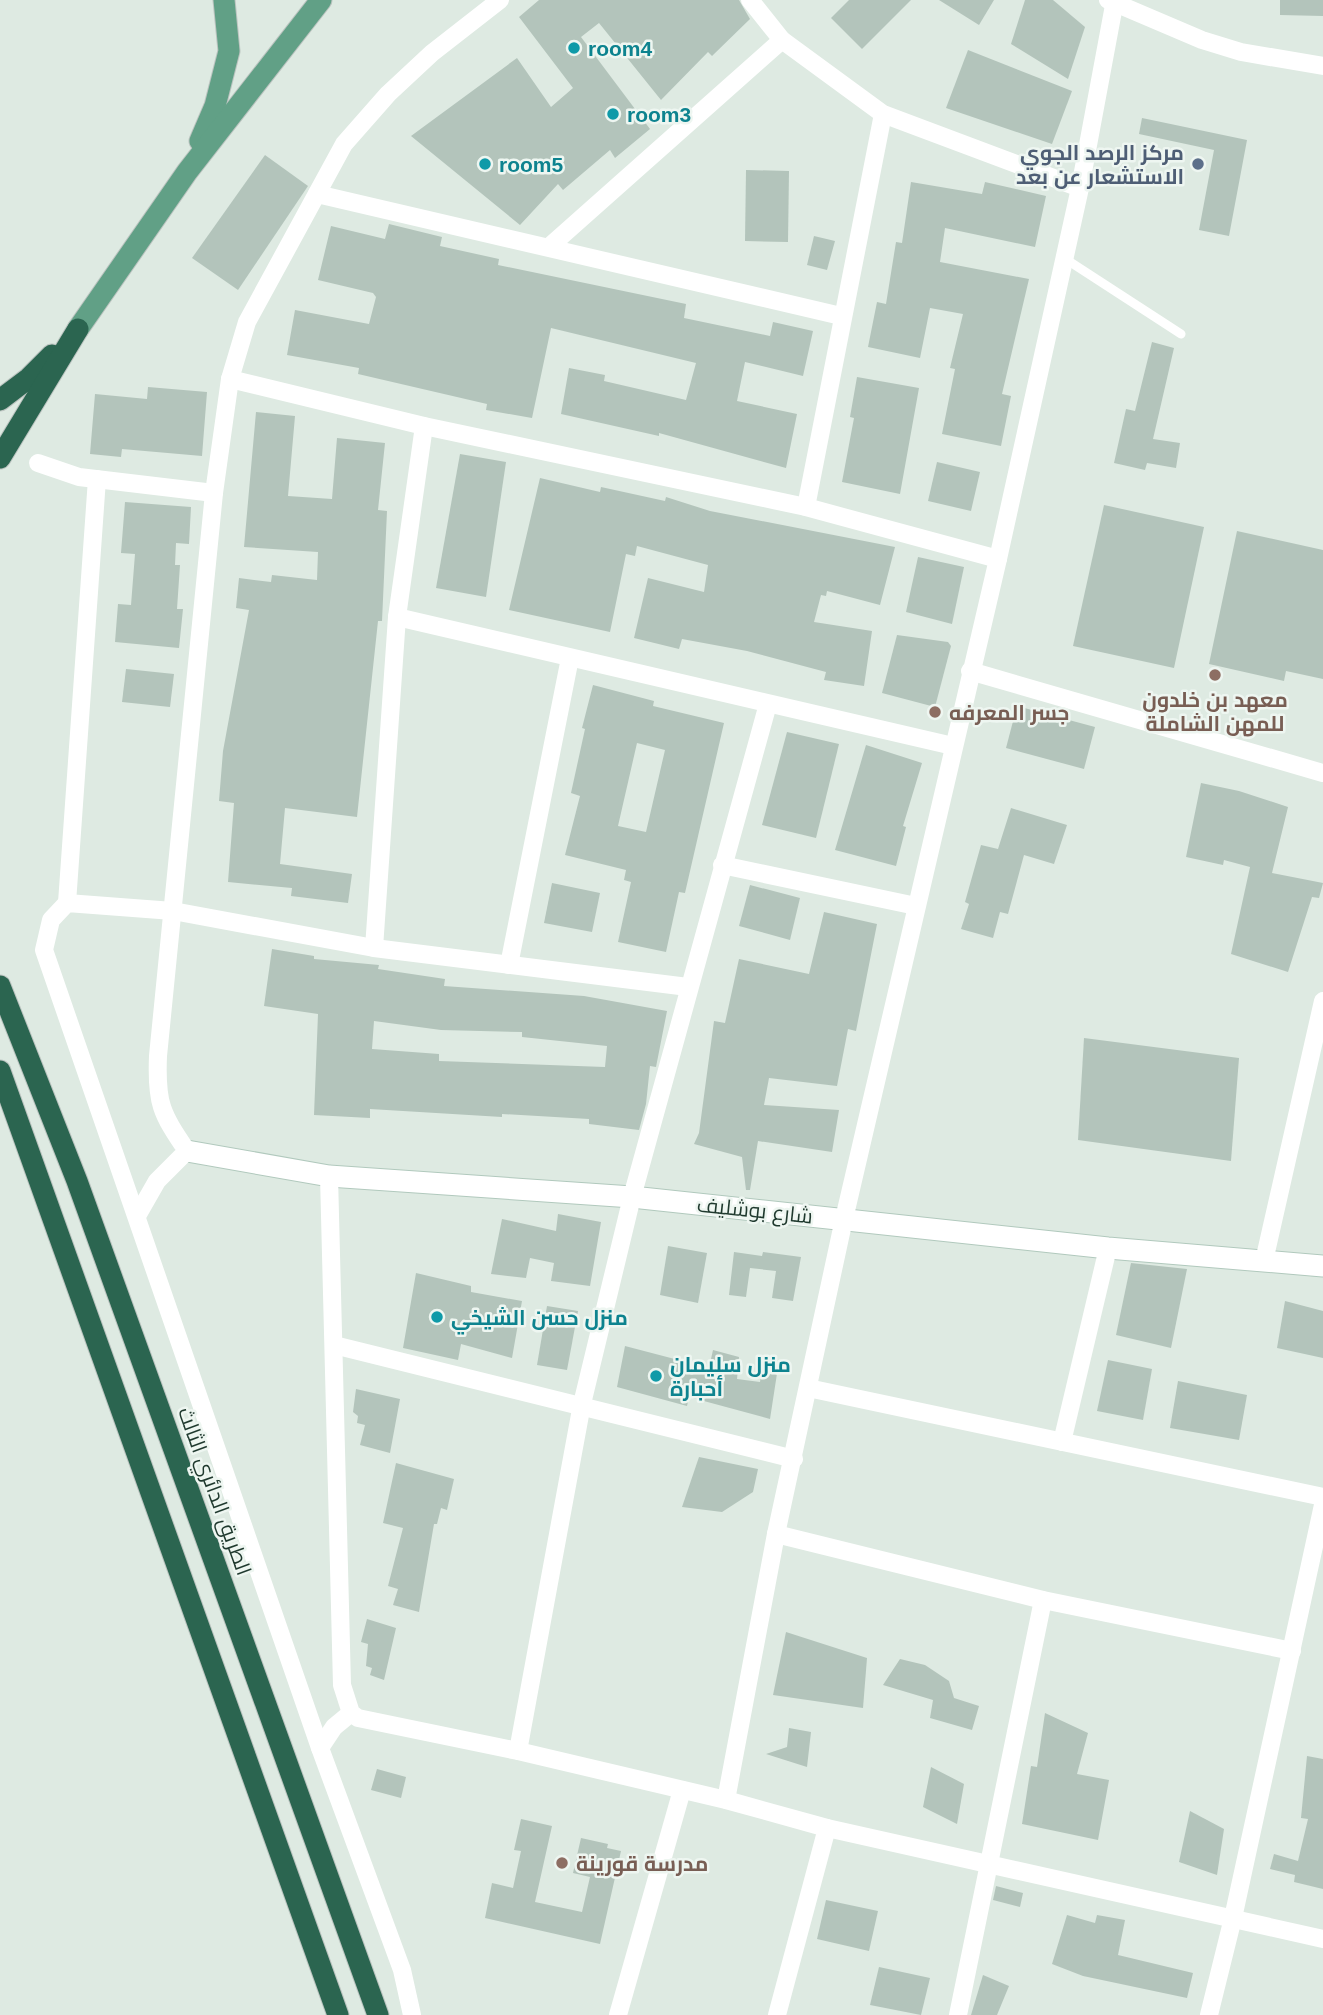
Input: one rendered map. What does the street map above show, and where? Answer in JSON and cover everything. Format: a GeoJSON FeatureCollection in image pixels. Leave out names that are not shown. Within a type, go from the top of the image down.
{"type":"FeatureCollection","features":[{"type":"Feature","properties":{"kind":"highway"},"geometry":{"type":"LineString","coordinates":[[0,400],[29,378],[78,329]]}},
{"type":"Feature","properties":{"kind":"highway"},"geometry":{"type":"LineString","coordinates":[[0,458],[78,329]]}},
{"type":"Feature","properties":{"kind":"highway","name":"الطريق الدائري الثالث"},"geometry":{"type":"LineString","coordinates":[[0,986],[77,1181],[377,2015]]}},
{"type":"Feature","properties":{"kind":"highway"},"geometry":{"type":"LineString","coordinates":[[0,1071],[338,2015]]}},
{"type":"Feature","properties":{"kind":"main road"},"geometry":{"type":"LineString","coordinates":[[187,172],[215,106],[229,51],[224,0]]}},
{"type":"Feature","properties":{"kind":"main road"},"geometry":{"type":"LineString","coordinates":[[78,329],[187,172],[321,0]]}},
{"type":"Feature","properties":{"kind":"street"},"geometry":{"type":"LineString","coordinates":[[138,1216],[157,1181],[187,1151],[165,1119],[156,1093],[214,494],[230,379],[247,322],[344,144],[381,101],[432,53],[500,0]]}},
{"type":"Feature","properties":{"kind":"street"},"geometry":{"type":"LineString","coordinates":[[750,0],[782,40],[883,114],[1080,188]]}},
{"type":"Feature","properties":{"kind":"street"},"geometry":{"type":"LineString","coordinates":[[726,1800],[776,1534],[844,1219],[998,559],[1080,188],[1112,2],[1202,40],[1241,52],[1323,66]]}},
{"type":"Feature","properties":{"kind":"street"},"geometry":{"type":"LineString","coordinates":[[549,247],[782,40]]}},
{"type":"Feature","properties":{"kind":"street"},"geometry":{"type":"LineString","coordinates":[[806,507],[841,316],[883,114]]}},
{"type":"Feature","properties":{"kind":"street"},"geometry":{"type":"LineString","coordinates":[[317,194],[841,316]]}},
{"type":"Feature","properties":{"kind":"street"},"geometry":{"type":"LineString","coordinates":[[230,379],[424,426],[806,507],[998,559]]}},
{"type":"Feature","properties":{"kind":"street"},"geometry":{"type":"LineString","coordinates":[[374,948],[397,617],[424,426]]}},
{"type":"Feature","properties":{"kind":"street"},"geometry":{"type":"LineString","coordinates":[[38,463],[62,473],[214,494]]}},
{"type":"Feature","properties":{"kind":"street"},"geometry":{"type":"LineString","coordinates":[[97,479],[67,903],[51,920],[44,950],[320,1748],[402,1970],[412,2015]]}},
{"type":"Feature","properties":{"kind":"street"},"geometry":{"type":"LineString","coordinates":[[397,617],[953,746]]}},
{"type":"Feature","properties":{"kind":"street"},"geometry":{"type":"LineString","coordinates":[[509,965],[570,658]]}},
{"type":"Feature","properties":{"kind":"street"},"geometry":{"type":"LineString","coordinates":[[970,671],[1323,773]]}},
{"type":"Feature","properties":{"kind":"street"},"geometry":{"type":"LineString","coordinates":[[519,1751],[582,1404],[632,1197],[768,704]]}},
{"type":"Feature","properties":{"kind":"street"},"geometry":{"type":"LineString","coordinates":[[722,865],[916,906]]}},
{"type":"Feature","properties":{"kind":"street"},"geometry":{"type":"LineString","coordinates":[[67,903],[173,911],[374,948],[688,987]]}},
{"type":"Feature","properties":{"kind":"street"},"geometry":{"type":"LineString","coordinates":[[1264,1261],[1323,1004]]}},
{"type":"Feature","properties":{"kind":"street","name":"شارع بوشليف"},"geometry":{"type":"LineString","coordinates":[[187,1151],[329,1176],[632,1197],[1108,1248],[1323,1266]]}},
{"type":"Feature","properties":{"kind":"street"},"geometry":{"type":"LineString","coordinates":[[329,1176],[342,1685],[351,1713],[358,1718],[519,1751],[726,1800],[827,1828],[1323,1939]]}},
{"type":"Feature","properties":{"kind":"street"},"geometry":{"type":"LineString","coordinates":[[1062,1442],[1108,1248]]}},
{"type":"Feature","properties":{"kind":"street"},"geometry":{"type":"LineString","coordinates":[[334,1345],[582,1404],[794,1459]]}},
{"type":"Feature","properties":{"kind":"street"},"geometry":{"type":"LineString","coordinates":[[808,1388],[1323,1497]]}},
{"type":"Feature","properties":{"kind":"street"},"geometry":{"type":"LineString","coordinates":[[1209,2015],[1292,1651],[1315,1576],[1323,1505]]}},
{"type":"Feature","properties":{"kind":"street"},"geometry":{"type":"LineString","coordinates":[[776,1534],[1044,1600],[1292,1651]]}},
{"type":"Feature","properties":{"kind":"street"},"geometry":{"type":"LineString","coordinates":[[958,2015],[1044,1600]]}},
{"type":"Feature","properties":{"kind":"street"},"geometry":{"type":"LineString","coordinates":[[320,1748],[334,1727],[351,1713]]}},
{"type":"Feature","properties":{"kind":"street"},"geometry":{"type":"LineString","coordinates":[[618,2015],[682,1790]]}},
{"type":"Feature","properties":{"kind":"street"},"geometry":{"type":"LineString","coordinates":[[777,2015],[827,1828]]}},
{"type":"Feature","properties":{"kind":"lane"},"geometry":{"type":"LineString","coordinates":[[1064,258],[1181,334]]}},
{"type":"Feature","properties":{"kind":"building"},"geometry":{"type":"Polygon","coordinates":[[[539,0],[739,0],[750,19],[712,56],[708,52],[661,100],[599,23],[581,37],[650,129],[615,158],[610,150],[563,190],[558,184],[520,225],[411,136],[517,58],[551,107],[573,88],[519,17],[539,0]]]}},
{"type":"Feature","properties":{"kind":"building"},"geometry":{"type":"Polygon","coordinates":[[[849,0],[911,0],[862,49],[831,18],[849,0]]]}},
{"type":"Feature","properties":{"kind":"building"},"geometry":{"type":"Polygon","coordinates":[[[939,0],[994,0],[979,25],[939,0]]]}},
{"type":"Feature","properties":{"kind":"building"},"geometry":{"type":"Polygon","coordinates":[[[1025,0],[1053,0],[1085,27],[1068,79],[1011,44],[1025,0]]]}},
{"type":"Feature","properties":{"kind":"building"},"geometry":{"type":"Polygon","coordinates":[[[1280,0],[1323,0],[1323,16],[1280,15],[1280,0]]]}},
{"type":"Feature","properties":{"kind":"building"},"geometry":{"type":"Polygon","coordinates":[[[968,50],[1072,91],[1052,144],[946,108],[968,50]]]}},
{"type":"Feature","properties":{"kind":"building"},"geometry":{"type":"Polygon","coordinates":[[[1142,118],[1247,140],[1229,236],[1199,230],[1214,150],[1139,134],[1142,118]]]}},
{"type":"Feature","properties":{"kind":"building"},"geometry":{"type":"Polygon","coordinates":[[[265,155],[308,186],[238,290],[192,258],[265,155]]]}},
{"type":"Feature","properties":{"kind":"building"},"geometry":{"type":"Polygon","coordinates":[[[746,170],[789,171],[788,242],[745,241],[746,170]]]}},
{"type":"Feature","properties":{"kind":"building"},"geometry":{"type":"Polygon","coordinates":[[[911,182],[982,194],[985,182],[1046,196],[1035,247],[945,228],[940,262],[1029,279],[1002,394],[1011,396],[1001,446],[942,434],[955,369],[950,368],[963,314],[930,308],[920,358],[868,347],[877,302],[886,304],[896,242],[902,243],[911,182]]]}},
{"type":"Feature","properties":{"kind":"building"},"geometry":{"type":"Polygon","coordinates":[[[389,224],[442,237],[440,246],[499,259],[498,265],[686,304],[684,318],[770,336],[773,322],[813,331],[803,376],[745,362],[737,401],[797,414],[786,468],[659,433],[659,436],[561,414],[569,368],[605,375],[604,381],[686,400],[696,363],[551,328],[532,418],[486,410],[487,404],[358,374],[359,368],[287,355],[295,310],[369,324],[376,297],[373,293],[318,280],[331,226],[385,239],[389,224]]]}},
{"type":"Feature","properties":{"kind":"building"},"geometry":{"type":"Polygon","coordinates":[[[814,236],[835,241],[827,270],[807,265],[814,236]]]}},
{"type":"Feature","properties":{"kind":"building"},"geometry":{"type":"Polygon","coordinates":[[[1152,342],[1174,348],[1153,439],[1180,443],[1176,468],[1147,463],[1145,470],[1114,463],[1126,409],[1135,411],[1152,342]]]}},
{"type":"Feature","properties":{"kind":"building"},"geometry":{"type":"Polygon","coordinates":[[[857,377],[919,388],[900,494],[842,482],[854,418],[850,417],[857,377]]]}},
{"type":"Feature","properties":{"kind":"building"},"geometry":{"type":"Polygon","coordinates":[[[148,387],[207,392],[202,456],[122,449],[121,457],[90,454],[95,394],[147,399],[148,387]]]}},
{"type":"Feature","properties":{"kind":"building"},"geometry":{"type":"Polygon","coordinates":[[[256,412],[295,416],[288,496],[332,499],[337,438],[385,443],[378,510],[387,511],[382,621],[378,621],[357,817],[285,808],[280,864],[352,874],[348,903],[291,896],[292,888],[228,882],[234,803],[219,801],[223,751],[249,610],[236,608],[239,578],[271,582],[272,575],[317,580],[318,552],[244,547],[256,412]]]}},
{"type":"Feature","properties":{"kind":"building"},"geometry":{"type":"Polygon","coordinates":[[[460,454],[506,462],[486,597],[436,588],[460,454]]]}},
{"type":"Feature","properties":{"kind":"building"},"geometry":{"type":"Polygon","coordinates":[[[937,462],[980,472],[971,511],[928,501],[937,462]]]}},
{"type":"Feature","properties":{"kind":"building"},"geometry":{"type":"Polygon","coordinates":[[[540,478],[600,492],[601,487],[665,501],[666,497],[710,511],[895,547],[880,605],[827,591],[826,596],[821,595],[814,622],[872,631],[864,686],[824,680],[826,672],[747,651],[682,639],[679,649],[634,638],[648,578],[704,592],[708,565],[637,546],[635,556],[626,554],[610,632],[509,610],[540,478]]]}},
{"type":"Feature","properties":{"kind":"building"},"geometry":{"type":"Polygon","coordinates":[[[125,502],[191,507],[189,544],[176,543],[175,565],[180,565],[177,609],[183,609],[179,648],[115,642],[118,604],[131,605],[135,554],[121,553],[125,502]]]}},
{"type":"Feature","properties":{"kind":"building"},"geometry":{"type":"Polygon","coordinates":[[[1104,505],[1204,527],[1174,668],[1073,646],[1104,505]]]}},
{"type":"Feature","properties":{"kind":"building"},"geometry":{"type":"Polygon","coordinates":[[[1237,531],[1323,550],[1323,679],[1286,671],[1284,681],[1209,664],[1237,531]]]}},
{"type":"Feature","properties":{"kind":"building"},"geometry":{"type":"Polygon","coordinates":[[[918,557],[964,567],[952,624],[906,612],[918,557]]]}},
{"type":"Feature","properties":{"kind":"building"},"geometry":{"type":"Polygon","coordinates":[[[897,635],[948,642],[951,646],[935,707],[882,693],[897,635]]]}},
{"type":"Feature","properties":{"kind":"building"},"geometry":{"type":"Polygon","coordinates":[[[126,669],[174,674],[170,707],[122,702],[126,669]]]}},
{"type":"Feature","properties":{"kind":"building"},"geometry":{"type":"Polygon","coordinates":[[[593,685],[654,701],[653,706],[724,723],[685,893],[679,892],[666,952],[618,942],[631,882],[624,880],[626,870],[565,855],[580,796],[571,793],[585,729],[582,728],[593,685]],[[637,743],[618,826],[646,832],[665,750],[637,743]]]}},
{"type":"Feature","properties":{"kind":"building"},"geometry":{"type":"Polygon","coordinates":[[[1017,706],[1095,727],[1084,769],[1006,748],[1017,706]]]}},
{"type":"Feature","properties":{"kind":"building"},"geometry":{"type":"Polygon","coordinates":[[[787,732],[839,744],[816,838],[762,825],[787,732]]]}},
{"type":"Feature","properties":{"kind":"building"},"geometry":{"type":"Polygon","coordinates":[[[866,745],[922,763],[903,826],[906,827],[896,866],[835,850],[866,745]]]}},
{"type":"Feature","properties":{"kind":"building"},"geometry":{"type":"Polygon","coordinates":[[[1201,783],[1239,791],[1288,807],[1272,873],[1323,883],[1319,898],[1312,897],[1288,972],[1231,954],[1250,867],[1224,860],[1223,865],[1186,857],[1201,783]]]}},
{"type":"Feature","properties":{"kind":"building"},"geometry":{"type":"Polygon","coordinates":[[[1011,808],[1067,825],[1054,864],[1024,855],[1008,914],[1000,912],[993,938],[961,929],[969,904],[965,902],[981,845],[998,849],[1011,808]]]}},
{"type":"Feature","properties":{"kind":"building"},"geometry":{"type":"Polygon","coordinates":[[[552,883],[600,893],[592,932],[544,923],[552,883]]]}},
{"type":"Feature","properties":{"kind":"building"},"geometry":{"type":"Polygon","coordinates":[[[750,885],[800,898],[790,940],[739,926],[750,885]]]}},
{"type":"Feature","properties":{"kind":"building"},"geometry":{"type":"Polygon","coordinates":[[[824,912],[877,924],[856,1031],[848,1029],[837,1086],[769,1078],[764,1105],[839,1110],[832,1152],[758,1141],[750,1190],[746,1190],[742,1157],[694,1144],[699,1133],[714,1021],[725,1023],[739,959],[809,974],[824,912]]]}},
{"type":"Feature","properties":{"kind":"building"},"geometry":{"type":"Polygon","coordinates":[[[272,949],[314,956],[314,959],[379,965],[378,969],[445,979],[444,986],[584,996],[667,1011],[656,1067],[650,1066],[646,1104],[639,1130],[589,1124],[589,1119],[502,1114],[502,1117],[370,1109],[370,1118],[314,1115],[318,1014],[264,1006],[272,949]],[[374,1021],[372,1049],[439,1054],[439,1061],[605,1067],[607,1046],[522,1037],[522,1032],[441,1030],[374,1021]]]}},
{"type":"Feature","properties":{"kind":"building"},"geometry":{"type":"Polygon","coordinates":[[[1084,1038],[1239,1058],[1231,1161],[1078,1140],[1084,1038]]]}},
{"type":"Feature","properties":{"kind":"building"},"geometry":{"type":"Polygon","coordinates":[[[558,1214],[601,1222],[590,1286],[551,1281],[554,1263],[530,1258],[526,1278],[491,1274],[502,1219],[556,1231],[558,1214]]]}},
{"type":"Feature","properties":{"kind":"building"},"geometry":{"type":"Polygon","coordinates":[[[668,1246],[707,1253],[698,1303],[660,1295],[668,1246]]]}},
{"type":"Feature","properties":{"kind":"building"},"geometry":{"type":"Polygon","coordinates":[[[734,1252],[762,1256],[763,1252],[801,1257],[793,1301],[772,1298],[776,1271],[750,1268],[746,1297],[729,1295],[734,1252]]]}},
{"type":"Feature","properties":{"kind":"building"},"geometry":{"type":"Polygon","coordinates":[[[1131,1263],[1187,1269],[1171,1348],[1116,1335],[1131,1263]]]}},
{"type":"Feature","properties":{"kind":"building"},"geometry":{"type":"Polygon","coordinates":[[[416,1273],[471,1286],[471,1292],[522,1301],[512,1358],[461,1344],[458,1360],[403,1348],[416,1273]]]}},
{"type":"Feature","properties":{"kind":"building"},"geometry":{"type":"Polygon","coordinates":[[[1285,1301],[1323,1311],[1323,1358],[1277,1348],[1285,1301]]]}},
{"type":"Feature","properties":{"kind":"building"},"geometry":{"type":"Polygon","coordinates":[[[547,1306],[578,1311],[567,1370],[537,1365],[547,1306]]]}},
{"type":"Feature","properties":{"kind":"building"},"geometry":{"type":"Polygon","coordinates":[[[625,1346],[709,1368],[713,1350],[739,1357],[737,1379],[760,1382],[763,1363],[778,1367],[770,1419],[689,1397],[687,1406],[617,1387],[625,1346]]]}},
{"type":"Feature","properties":{"kind":"building"},"geometry":{"type":"Polygon","coordinates":[[[1108,1360],[1152,1369],[1143,1420],[1097,1411],[1108,1360]]]}},
{"type":"Feature","properties":{"kind":"building"},"geometry":{"type":"Polygon","coordinates":[[[1178,1381],[1247,1395],[1239,1440],[1170,1428],[1178,1381]]]}},
{"type":"Feature","properties":{"kind":"building"},"geometry":{"type":"Polygon","coordinates":[[[356,1389],[400,1399],[390,1453],[360,1445],[365,1425],[357,1423],[358,1416],[353,1412],[356,1389]]]}},
{"type":"Feature","properties":{"kind":"building"},"geometry":{"type":"Polygon","coordinates":[[[699,1457],[758,1469],[753,1492],[722,1512],[682,1507],[699,1457]]]}},
{"type":"Feature","properties":{"kind":"building"},"geometry":{"type":"Polygon","coordinates":[[[396,1463],[454,1479],[447,1510],[441,1508],[437,1524],[434,1524],[419,1612],[393,1605],[398,1589],[388,1586],[403,1528],[383,1523],[396,1463]]]}},
{"type":"Feature","properties":{"kind":"building"},"geometry":{"type":"Polygon","coordinates":[[[367,1619],[396,1628],[384,1680],[370,1675],[372,1668],[366,1666],[368,1644],[361,1642],[367,1619]]]}},
{"type":"Feature","properties":{"kind":"building"},"geometry":{"type":"Polygon","coordinates":[[[786,1632],[867,1658],[863,1708],[773,1695],[786,1632]]]}},
{"type":"Feature","properties":{"kind":"building"},"geometry":{"type":"Polygon","coordinates":[[[900,1659],[925,1665],[949,1681],[954,1698],[979,1706],[972,1730],[930,1718],[933,1700],[883,1685],[900,1659]]]}},
{"type":"Feature","properties":{"kind":"building"},"geometry":{"type":"Polygon","coordinates":[[[1045,1713],[1088,1733],[1077,1774],[1109,1780],[1098,1840],[1022,1824],[1031,1766],[1037,1767],[1045,1713]]]}},
{"type":"Feature","properties":{"kind":"building"},"geometry":{"type":"Polygon","coordinates":[[[789,1728],[811,1732],[807,1767],[766,1754],[787,1747],[789,1728]]]}},
{"type":"Feature","properties":{"kind":"building"},"geometry":{"type":"Polygon","coordinates":[[[1307,1756],[1323,1759],[1323,1889],[1294,1882],[1295,1875],[1270,1869],[1274,1854],[1298,1861],[1308,1819],[1301,1818],[1307,1756]]]}},
{"type":"Feature","properties":{"kind":"building"},"geometry":{"type":"Polygon","coordinates":[[[931,1767],[964,1784],[957,1824],[923,1807],[931,1767]]]}},
{"type":"Feature","properties":{"kind":"building"},"geometry":{"type":"Polygon","coordinates":[[[377,1769],[406,1777],[401,1798],[371,1790],[377,1769]]]}},
{"type":"Feature","properties":{"kind":"building"},"geometry":{"type":"Polygon","coordinates":[[[1190,1811],[1224,1829],[1217,1875],[1179,1862],[1190,1811]]]}},
{"type":"Feature","properties":{"kind":"building"},"geometry":{"type":"Polygon","coordinates":[[[521,1819],[552,1826],[535,1902],[582,1912],[590,1877],[573,1873],[581,1838],[608,1844],[607,1848],[621,1851],[600,1944],[485,1918],[492,1883],[513,1888],[521,1851],[514,1850],[521,1819]]]}},
{"type":"Feature","properties":{"kind":"building"},"geometry":{"type":"Polygon","coordinates":[[[996,1886],[1023,1893],[1020,1907],[993,1900],[996,1886]]]}},
{"type":"Feature","properties":{"kind":"building"},"geometry":{"type":"Polygon","coordinates":[[[826,1900],[878,1911],[869,1951],[817,1939],[826,1900]]]}},
{"type":"Feature","properties":{"kind":"building"},"geometry":{"type":"Polygon","coordinates":[[[1067,1915],[1095,1923],[1097,1915],[1125,1920],[1118,1955],[1193,1973],[1187,1998],[1083,1976],[1052,1964],[1067,1915]]]}},
{"type":"Feature","properties":{"kind":"building"},"geometry":{"type":"Polygon","coordinates":[[[879,1967],[930,1978],[921,2015],[870,2005],[879,1967]]]}},
{"type":"Feature","properties":{"kind":"building"},"geometry":{"type":"Polygon","coordinates":[[[983,1975],[1009,1986],[997,2015],[971,2015],[983,1975]]]}},
{"type":"Feature","properties":{"kind":"place","name":"room4"},"geometry":{"type":"Point","coordinates":[574,48]}},
{"type":"Feature","properties":{"kind":"place","name":"room3"},"geometry":{"type":"Point","coordinates":[613,114]}},
{"type":"Feature","properties":{"kind":"place","name":"room5"},"geometry":{"type":"Point","coordinates":[485,164]}},
{"type":"Feature","properties":{"kind":"place","name":"مركز الرصد الجوي الاستشعار عن بعد"},"geometry":{"type":"Point","coordinates":[1198,164]}},
{"type":"Feature","properties":{"kind":"place","name":"معهد بن خلدون للمهن الشاملة"},"geometry":{"type":"Point","coordinates":[1215,675]}},
{"type":"Feature","properties":{"kind":"place","name":"جسر المعرفه"},"geometry":{"type":"Point","coordinates":[935,712]}},
{"type":"Feature","properties":{"kind":"place","name":"منزل حسن الشيخي"},"geometry":{"type":"Point","coordinates":[437,1317]}},
{"type":"Feature","properties":{"kind":"place","name":"منزل سليمان أحبارة"},"geometry":{"type":"Point","coordinates":[656,1376]}},
{"type":"Feature","properties":{"kind":"place","name":"مدرسة قورينة"},"geometry":{"type":"Point","coordinates":[562,1863]}}]}
